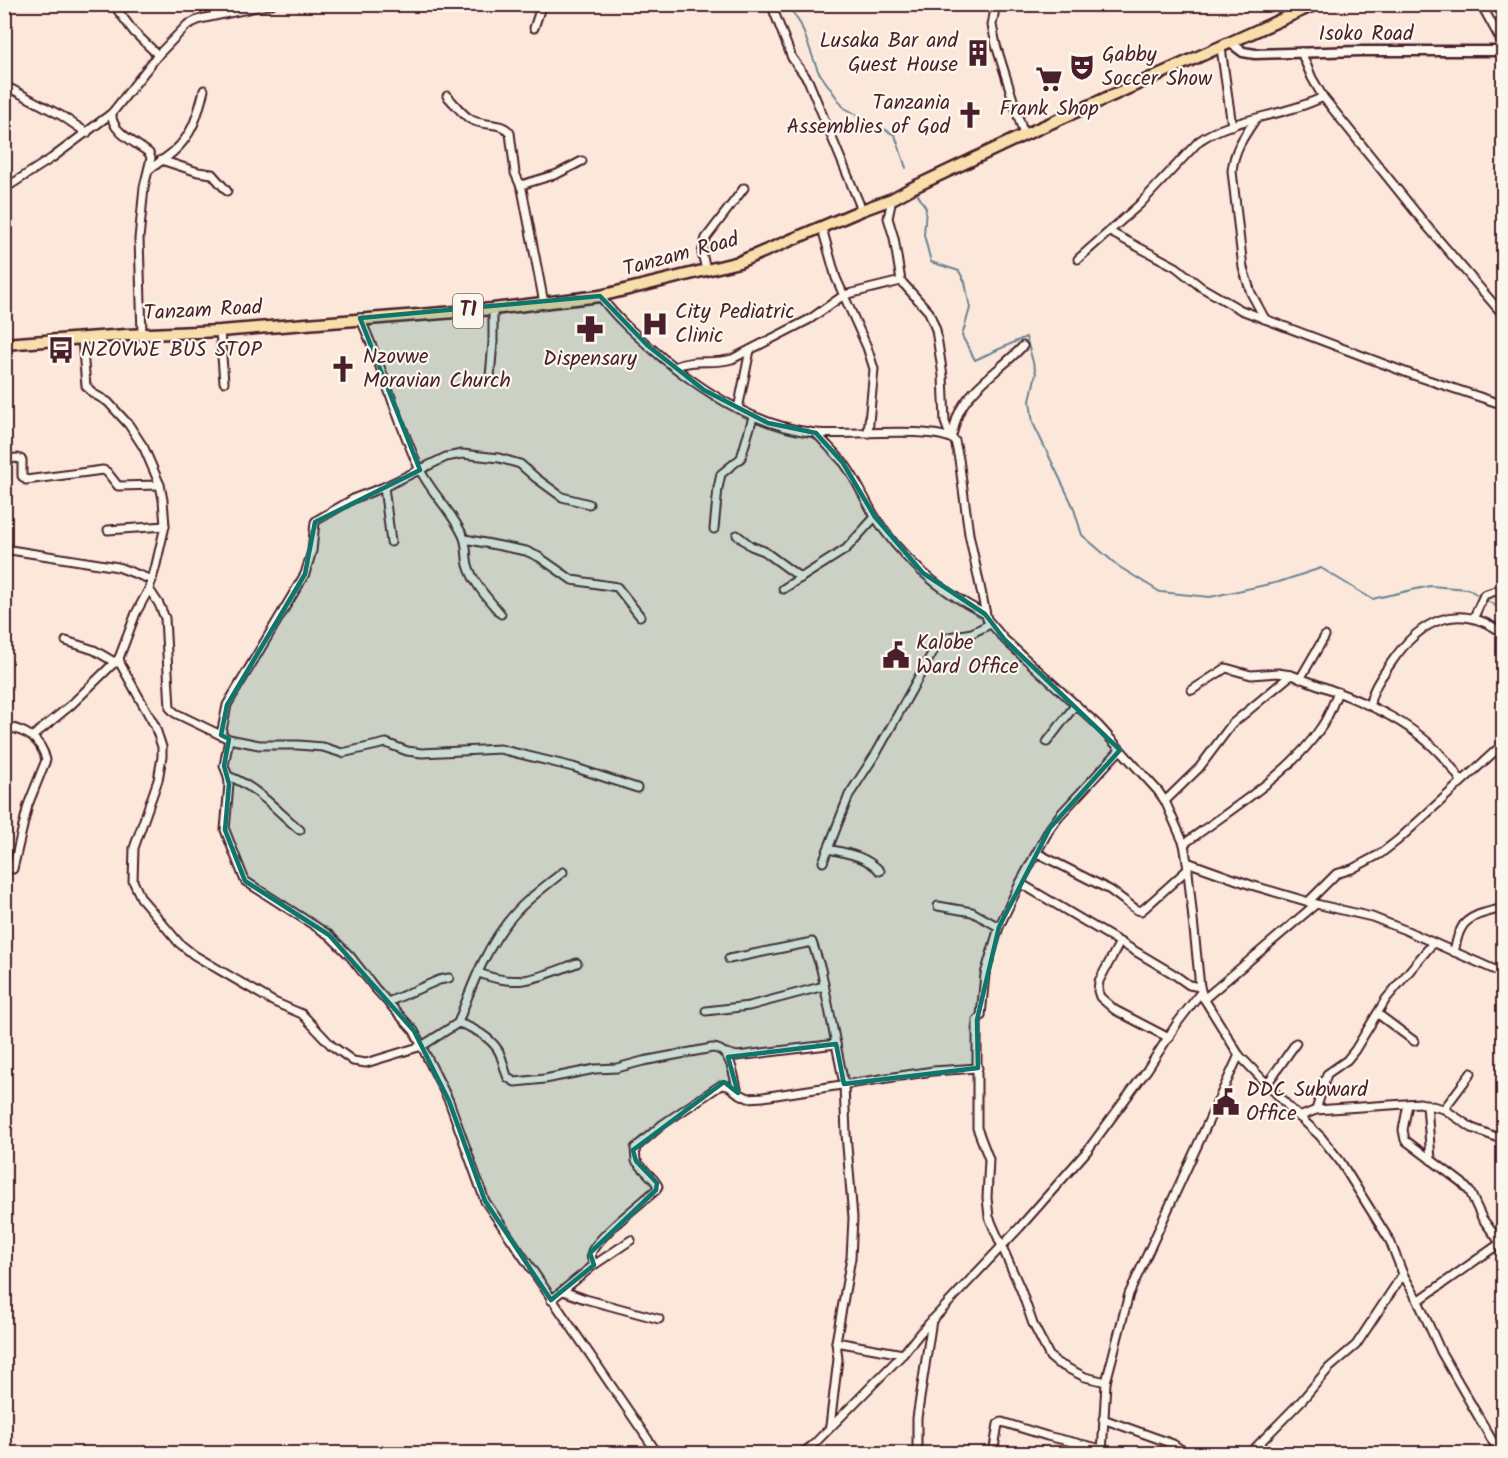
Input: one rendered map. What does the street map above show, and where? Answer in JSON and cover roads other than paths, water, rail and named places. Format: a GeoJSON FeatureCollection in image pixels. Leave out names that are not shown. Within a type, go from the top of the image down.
{"type":"FeatureCollection","features":[{"type":"Feature","properties":{"kind":"highway","name":"Tanzam Road"},"geometry":{"type":"LineString","coordinates":[[4,344],[220,331],[493,309],[600,296],[739,262],[892,199],[1024,135],[1316,4]]}},
{"type":"Feature","properties":{"kind":"street"},"geometry":{"type":"LineString","coordinates":[[112,4],[158,55]]}},
{"type":"Feature","properties":{"kind":"street"},"geometry":{"type":"LineString","coordinates":[[121,16],[124,4]]}},
{"type":"Feature","properties":{"kind":"street"},"geometry":{"type":"LineString","coordinates":[[4,189],[87,133],[112,113],[158,55],[187,25],[195,21],[272,4]]}},
{"type":"Feature","properties":{"kind":"street"},"geometry":{"type":"LineString","coordinates":[[534,28],[542,4]]}},
{"type":"Feature","properties":{"kind":"street"},"geometry":{"type":"LineString","coordinates":[[771,4],[792,58],[808,80],[862,210]]}},
{"type":"Feature","properties":{"kind":"street"},"geometry":{"type":"LineString","coordinates":[[996,4],[992,25],[1024,135]]}},
{"type":"Feature","properties":{"kind":"street"},"geometry":{"type":"LineString","coordinates":[[1481,4],[1503,46]]}},
{"type":"Feature","properties":{"kind":"street"},"geometry":{"type":"LineString","coordinates":[[1226,46],[1232,126]]}},
{"type":"Feature","properties":{"kind":"street","name":"Isoko Road"},"geometry":{"type":"LineString","coordinates":[[1226,46],[1255,54],[1503,51]]}},
{"type":"Feature","properties":{"kind":"street"},"geometry":{"type":"LineString","coordinates":[[1301,52],[1323,97],[1503,316]]}},
{"type":"Feature","properties":{"kind":"street"},"geometry":{"type":"LineString","coordinates":[[4,85],[62,116],[87,133]]}},
{"type":"Feature","properties":{"kind":"street"},"geometry":{"type":"LineString","coordinates":[[150,169],[173,153],[190,134],[196,122],[204,90]]}},
{"type":"Feature","properties":{"kind":"street"},"geometry":{"type":"LineString","coordinates":[[447,96],[468,118],[507,129],[510,133],[515,173],[521,185],[544,303]]}},
{"type":"Feature","properties":{"kind":"street"},"geometry":{"type":"LineString","coordinates":[[1078,259],[1139,205],[1199,141],[1220,129],[1292,110],[1323,97]]}},
{"type":"Feature","properties":{"kind":"street"},"geometry":{"type":"LineString","coordinates":[[112,113],[111,118],[115,128],[150,153],[151,158],[144,187],[139,239],[142,334]]}},
{"type":"Feature","properties":{"kind":"street"},"geometry":{"type":"LineString","coordinates":[[1255,120],[1238,146],[1233,158],[1232,171],[1243,268],[1251,293],[1265,319]]}},
{"type":"Feature","properties":{"kind":"street"},"geometry":{"type":"LineString","coordinates":[[161,160],[212,174],[227,190]]}},
{"type":"Feature","properties":{"kind":"street"},"geometry":{"type":"LineString","coordinates":[[521,185],[557,174],[582,161]]}},
{"type":"Feature","properties":{"kind":"street"},"geometry":{"type":"LineString","coordinates":[[706,270],[702,253],[706,238],[744,188]]}},
{"type":"Feature","properties":{"kind":"street"},"geometry":{"type":"LineString","coordinates":[[892,199],[888,218],[894,238],[901,281],[929,312],[936,330],[943,376],[945,422],[951,438]]}},
{"type":"Feature","properties":{"kind":"street"},"geometry":{"type":"LineString","coordinates":[[822,228],[836,278],[867,347],[874,369],[867,433]]}},
{"type":"Feature","properties":{"kind":"street"},"geometry":{"type":"LineString","coordinates":[[1110,232],[1176,267],[1233,307],[1413,375],[1503,405]]}},
{"type":"Feature","properties":{"kind":"street"},"geometry":{"type":"LineString","coordinates":[[674,367],[690,361],[720,362],[732,359],[810,319],[844,295],[901,281]]}},
{"type":"Feature","properties":{"kind":"street"},"geometry":{"type":"LineString","coordinates":[[600,296],[613,313],[674,367],[704,390],[753,417],[783,427],[816,433],[910,433],[944,435],[955,441],[969,534],[985,614],[990,624],[1019,654],[1076,704],[1165,801],[1184,844],[1202,993],[1239,1055],[1320,1136],[1340,1161],[1390,1241],[1402,1274],[1418,1301],[1441,1352],[1500,1454]]}},
{"type":"Feature","properties":{"kind":"street"},"geometry":{"type":"LineString","coordinates":[[490,377],[493,309]]}},
{"type":"Feature","properties":{"kind":"street"},"geometry":{"type":"LineString","coordinates":[[360,318],[375,350],[420,470],[465,539],[471,572],[501,614]]}},
{"type":"Feature","properties":{"kind":"street"},"geometry":{"type":"LineString","coordinates":[[220,331],[224,382]]}},
{"type":"Feature","properties":{"kind":"street"},"geometry":{"type":"LineString","coordinates":[[33,736],[71,705],[118,660],[136,614],[149,589],[165,526],[160,485],[144,448],[129,424],[108,402],[86,386],[82,339]]}},
{"type":"Feature","properties":{"kind":"street"},"geometry":{"type":"LineString","coordinates":[[951,438],[958,415],[965,402],[1023,346]]}},
{"type":"Feature","properties":{"kind":"street"},"geometry":{"type":"LineString","coordinates":[[738,409],[750,350]]}},
{"type":"Feature","properties":{"kind":"street"},"geometry":{"type":"LineString","coordinates":[[714,528],[721,474],[741,458],[753,417]]}},
{"type":"Feature","properties":{"kind":"street"},"geometry":{"type":"LineString","coordinates":[[816,433],[843,463],[875,517],[895,543],[932,582],[985,614]]}},
{"type":"Feature","properties":{"kind":"street"},"geometry":{"type":"LineString","coordinates":[[221,735],[227,705],[305,574],[312,551],[315,522],[355,498],[452,456],[462,454],[499,458],[520,464],[562,496],[589,504]]}},
{"type":"Feature","properties":{"kind":"street"},"geometry":{"type":"LineString","coordinates":[[4,459],[22,460],[22,476],[27,480],[103,470],[118,486],[160,485]]}},
{"type":"Feature","properties":{"kind":"street"},"geometry":{"type":"LineString","coordinates":[[384,487],[392,542]]}},
{"type":"Feature","properties":{"kind":"street"},"geometry":{"type":"LineString","coordinates":[[783,588],[846,549],[875,517]]}},
{"type":"Feature","properties":{"kind":"street"},"geometry":{"type":"LineString","coordinates":[[108,530],[165,526]]}},
{"type":"Feature","properties":{"kind":"street"},"geometry":{"type":"LineString","coordinates":[[736,535],[751,546],[764,551],[801,578]]}},
{"type":"Feature","properties":{"kind":"street"},"geometry":{"type":"LineString","coordinates":[[465,539],[526,551],[572,580],[617,587],[640,616]]}},
{"type":"Feature","properties":{"kind":"street"},"geometry":{"type":"LineString","coordinates":[[4,549],[118,567],[152,580]]}},
{"type":"Feature","properties":{"kind":"street"},"geometry":{"type":"LineString","coordinates":[[1474,617],[1484,595],[1503,588]]}},
{"type":"Feature","properties":{"kind":"street"},"geometry":{"type":"LineString","coordinates":[[149,589],[165,618],[170,708],[175,713],[229,739],[259,745],[298,744],[323,747],[342,753],[386,743],[407,751],[422,753],[500,749],[562,764],[637,789]]}},
{"type":"Feature","properties":{"kind":"street"},"geometry":{"type":"LineString","coordinates":[[1370,704],[1374,690],[1384,672],[1412,637],[1429,625],[1450,617],[1474,617],[1503,634]]}},
{"type":"Feature","properties":{"kind":"street"},"geometry":{"type":"LineString","coordinates":[[823,862],[849,795],[877,752],[935,648],[949,637],[972,633],[990,624]]}},
{"type":"Feature","properties":{"kind":"street"},"geometry":{"type":"LineString","coordinates":[[1300,679],[1325,636]]}},
{"type":"Feature","properties":{"kind":"street"},"geometry":{"type":"LineString","coordinates":[[66,641],[118,660],[155,726],[162,747],[159,780],[134,848],[133,881],[141,898],[186,950],[274,1002],[297,1012],[331,1045],[353,1061],[366,1064],[422,1046],[458,1023],[488,951],[504,926],[517,911],[563,872]]}},
{"type":"Feature","properties":{"kind":"street"},"geometry":{"type":"LineString","coordinates":[[1192,690],[1226,668],[1256,675],[1278,673],[1291,675],[1370,704],[1387,713],[1428,742],[1447,761],[1461,781]]}},
{"type":"Feature","properties":{"kind":"street"},"geometry":{"type":"LineString","coordinates":[[1165,801],[1199,768],[1232,724],[1291,675]]}},
{"type":"Feature","properties":{"kind":"street"},"geometry":{"type":"LineString","coordinates":[[1184,844],[1275,776],[1310,743],[1325,722],[1338,692]]}},
{"type":"Feature","properties":{"kind":"street"},"geometry":{"type":"LineString","coordinates":[[1047,742],[1076,704]]}},
{"type":"Feature","properties":{"kind":"street"},"geometry":{"type":"LineString","coordinates":[[4,726],[33,736],[46,760],[28,805],[21,843],[13,869]]}},
{"type":"Feature","properties":{"kind":"street"},"geometry":{"type":"LineString","coordinates":[[229,739],[224,766],[228,776],[225,830],[244,880],[329,935],[350,956],[414,1031],[449,1101],[485,1201],[658,1454]]}},
{"type":"Feature","properties":{"kind":"street"},"geometry":{"type":"LineString","coordinates":[[801,1454],[813,1445],[903,1354],[1087,1151],[1202,993],[1312,903],[1336,874],[1352,869],[1380,854],[1398,840],[1503,743]]}},
{"type":"Feature","properties":{"kind":"street"},"geometry":{"type":"LineString","coordinates":[[1106,1382],[1085,1377],[1050,1357],[1033,1324],[987,1209],[989,1159],[977,1128],[977,1020],[981,1016],[985,974],[999,927],[1020,883],[1059,816],[1120,750]]}},
{"type":"Feature","properties":{"kind":"street"},"geometry":{"type":"LineString","coordinates":[[228,776],[242,781],[256,791],[300,830]]}},
{"type":"Feature","properties":{"kind":"street"},"geometry":{"type":"LineString","coordinates":[[828,849],[860,857],[874,864],[880,871]]}},
{"type":"Feature","properties":{"kind":"street"},"geometry":{"type":"LineString","coordinates":[[1037,853],[1110,890],[1137,910],[1147,906],[1188,865]]}},
{"type":"Feature","properties":{"kind":"street"},"geometry":{"type":"LineString","coordinates":[[1188,865],[1312,903],[1372,917],[1503,975]]}},
{"type":"Feature","properties":{"kind":"street"},"geometry":{"type":"LineString","coordinates":[[1020,883],[1202,993]]}},
{"type":"Feature","properties":{"kind":"street"},"geometry":{"type":"LineString","coordinates":[[938,906],[972,912],[999,927]]}},
{"type":"Feature","properties":{"kind":"street"},"geometry":{"type":"LineString","coordinates":[[1454,952],[1463,925],[1486,912],[1503,908]]}},
{"type":"Feature","properties":{"kind":"street"},"geometry":{"type":"LineString","coordinates":[[729,959],[812,942],[819,960],[844,1084],[853,1241],[836,1342],[838,1359],[830,1426]]}},
{"type":"Feature","properties":{"kind":"street"},"geometry":{"type":"LineString","coordinates":[[1120,942],[1099,981],[1100,997],[1115,1010],[1169,1038]]}},
{"type":"Feature","properties":{"kind":"street"},"geometry":{"type":"LineString","coordinates":[[1316,1110],[1327,1074],[1351,1055],[1395,987],[1433,943]]}},
{"type":"Feature","properties":{"kind":"street"},"geometry":{"type":"LineString","coordinates":[[479,973],[495,980],[519,981],[577,963]]}},
{"type":"Feature","properties":{"kind":"street"},"geometry":{"type":"LineString","coordinates":[[388,1002],[439,980],[449,978]]}},
{"type":"Feature","properties":{"kind":"street"},"geometry":{"type":"LineString","coordinates":[[706,1011],[749,1006],[824,986]]}},
{"type":"Feature","properties":{"kind":"street"},"geometry":{"type":"LineString","coordinates":[[1378,1014],[1414,1041]]}},
{"type":"Feature","properties":{"kind":"street"},"geometry":{"type":"LineString","coordinates":[[458,1023],[477,1031],[498,1050],[508,1078],[515,1082],[545,1079],[595,1069],[617,1068],[712,1048],[718,1048],[725,1053],[737,1056],[836,1044]]}},
{"type":"Feature","properties":{"kind":"street"},"geometry":{"type":"LineString","coordinates":[[1267,1084],[1296,1043]]}},
{"type":"Feature","properties":{"kind":"street"},"geometry":{"type":"LineString","coordinates":[[725,1053],[738,1094]]}},
{"type":"Feature","properties":{"kind":"street"},"geometry":{"type":"LineString","coordinates":[[993,1454],[998,1424],[1002,1422],[1102,1451],[1106,1382],[1129,1294],[1239,1055]]}},
{"type":"Feature","properties":{"kind":"street"},"geometry":{"type":"LineString","coordinates":[[594,1265],[591,1257],[593,1250],[658,1186],[636,1161],[635,1148],[663,1124],[721,1085],[728,1086],[748,1098],[933,1071],[978,1068]]}},
{"type":"Feature","properties":{"kind":"street"},"geometry":{"type":"LineString","coordinates":[[1443,1109],[1472,1073]]}},
{"type":"Feature","properties":{"kind":"street"},"geometry":{"type":"LineString","coordinates":[[1408,1104],[1403,1136],[1408,1144],[1462,1183],[1470,1192],[1482,1218],[1501,1246],[1418,1301]]}},
{"type":"Feature","properties":{"kind":"street"},"geometry":{"type":"LineString","coordinates":[[1299,1117],[1316,1110],[1427,1104],[1443,1109],[1472,1128],[1503,1140]]}},
{"type":"Feature","properties":{"kind":"street"},"geometry":{"type":"LineString","coordinates":[[1427,1104],[1431,1160]]}},
{"type":"Feature","properties":{"kind":"street"},"geometry":{"type":"LineString","coordinates":[[551,1300],[594,1265],[631,1240]]}},
{"type":"Feature","properties":{"kind":"street"},"geometry":{"type":"LineString","coordinates":[[1249,1454],[1304,1399],[1329,1368],[1356,1345],[1402,1274]]}},
{"type":"Feature","properties":{"kind":"street"},"geometry":{"type":"LineString","coordinates":[[563,1291],[659,1319]]}},
{"type":"Feature","properties":{"kind":"street"},"geometry":{"type":"LineString","coordinates":[[917,1454],[917,1418],[932,1320]]}},
{"type":"Feature","properties":{"kind":"street"},"geometry":{"type":"LineString","coordinates":[[836,1342],[903,1354]]}},
{"type":"Feature","properties":{"kind":"street"},"geometry":{"type":"LineString","coordinates":[[1103,1419],[1173,1444],[1188,1454]]}},
{"type":"Feature","properties":{"kind":"street"},"geometry":{"type":"LineString","coordinates":[[813,1445],[817,1454]]}},
{"type":"Feature","properties":{"kind":"waterway"},"geometry":{"type":"LineString","coordinates":[[787,4],[801,25],[818,71],[844,108],[895,135],[906,168]]}},
{"type":"Feature","properties":{"kind":"waterway"},"geometry":{"type":"LineString","coordinates":[[915,190],[926,208],[924,235],[931,262],[959,271],[965,282],[970,308],[962,336],[975,360],[1026,337],[1036,373],[1030,401],[1033,423],[1073,506],[1082,535],[1118,566],[1160,592],[1210,597],[1279,582],[1321,568],[1372,599],[1430,586],[1468,589],[1504,611]]}},
{"type":"Feature","properties":{"kind":"place","name":"Lusaka Bar and Guest House"},"geometry":{"type":"Point","coordinates":[978,53]}},
{"type":"Feature","properties":{"kind":"place","name":"Gabby Soccer Show"},"geometry":{"type":"Point","coordinates":[1082,67]}},
{"type":"Feature","properties":{"kind":"place","name":"Frank Shop"},"geometry":{"type":"Point","coordinates":[1049,79]}},
{"type":"Feature","properties":{"kind":"place","name":"Tanzania Assemblies of God"},"geometry":{"type":"Point","coordinates":[970,115]}},
{"type":"Feature","properties":{"kind":"place","name":"City Pediatric Clinic"},"geometry":{"type":"Point","coordinates":[655,324]}},
{"type":"Feature","properties":{"kind":"place","name":"Dispensary"},"geometry":{"type":"Point","coordinates":[590,329]}},
{"type":"Feature","properties":{"kind":"place","name":"NZOVWE BUS STOP"},"geometry":{"type":"Point","coordinates":[61,350]}},
{"type":"Feature","properties":{"kind":"place","name":"Nzovwe Moravian Church"},"geometry":{"type":"Point","coordinates":[343,369]}},
{"type":"Feature","properties":{"kind":"place","name":"Kalobe Ward Office"},"geometry":{"type":"Point","coordinates":[896,655]}},
{"type":"Feature","properties":{"kind":"place","name":"DDC Subward Office"},"geometry":{"type":"Point","coordinates":[1226,1102]}}]}
